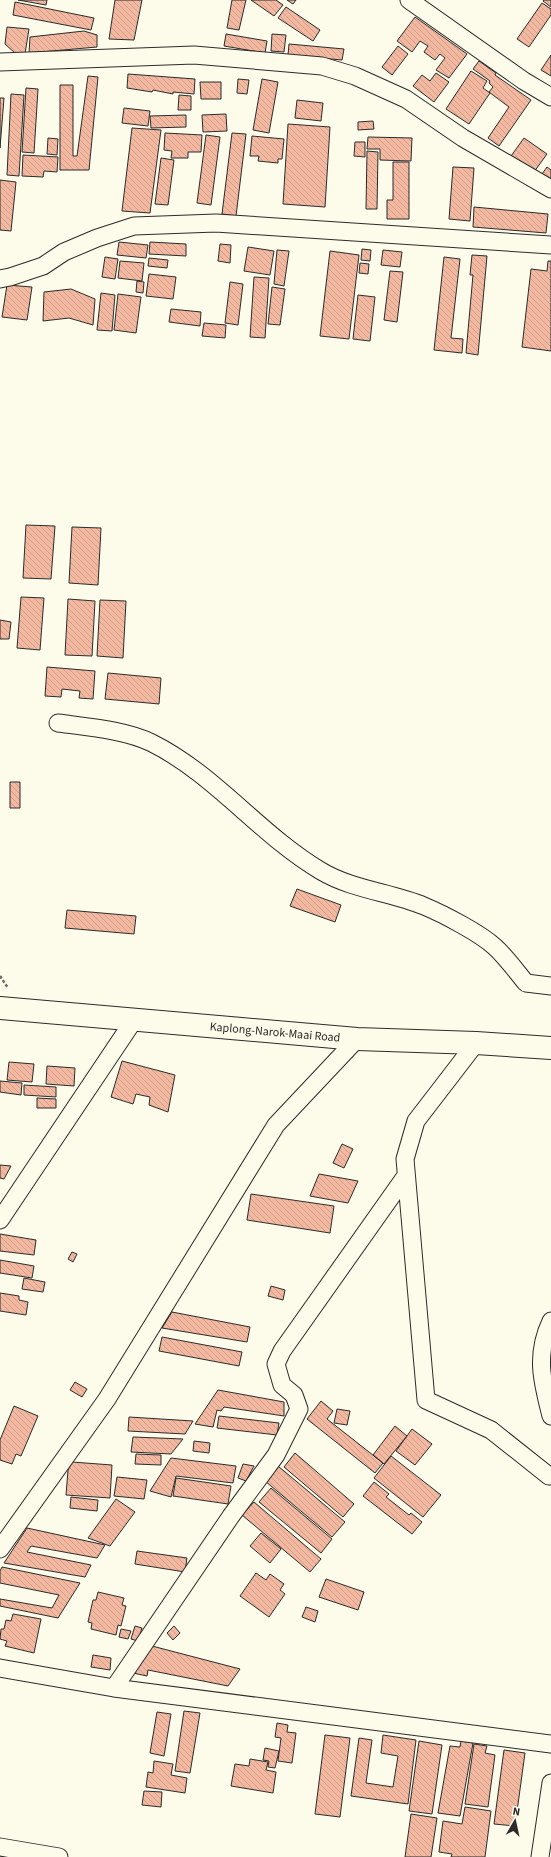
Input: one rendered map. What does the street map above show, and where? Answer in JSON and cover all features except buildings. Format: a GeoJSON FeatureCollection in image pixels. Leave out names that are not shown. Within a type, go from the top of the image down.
{"type":"FeatureCollection","features":[{"type":"Feature","properties":{"kind":"highway","name":"Kaplong-Narok-Maai Road"},"geometry":{"type":"LineString","coordinates":[[0,1008],[357,1039],[476,1043],[551,1048]]}},
{"type":"Feature","properties":{"kind":"street"},"geometry":{"type":"LineString","coordinates":[[409,0],[524,81],[551,97]]}},
{"type":"Feature","properties":{"kind":"street"},"geometry":{"type":"LineString","coordinates":[[0,62],[194,55],[322,66],[355,76],[406,99],[463,138],[551,189]]}},
{"type":"Feature","properties":{"kind":"street"},"geometry":{"type":"LineString","coordinates":[[0,279],[43,266],[64,252],[97,238],[134,226],[216,223],[551,245]]}},
{"type":"Feature","properties":{"kind":"street"},"geometry":{"type":"LineString","coordinates":[[58,723],[111,730],[152,743],[196,771],[297,855],[322,872],[357,887],[424,906],[456,922],[494,946],[526,984],[551,986]]}},
{"type":"Feature","properties":{"kind":"street"},"geometry":{"type":"LineString","coordinates":[[0,1220],[134,1020]]}},
{"type":"Feature","properties":{"kind":"street"},"geometry":{"type":"LineString","coordinates":[[0,1550],[107,1399],[276,1125],[357,1039]]}},
{"type":"Feature","properties":{"kind":"street"},"geometry":{"type":"LineString","coordinates":[[476,1043],[416,1121],[404,1159],[426,1400],[491,1430],[550,1473]]}},
{"type":"Feature","properties":{"kind":"street"},"geometry":{"type":"LineString","coordinates":[[114,1688],[230,1516],[276,1455],[299,1409],[294,1395],[282,1385],[276,1364],[282,1351],[405,1177]]}},
{"type":"Feature","properties":{"kind":"street"},"geometry":{"type":"LineString","coordinates":[[551,1320],[544,1335],[541,1374],[551,1416]]}},
{"type":"Feature","properties":{"kind":"street"},"geometry":{"type":"LineString","coordinates":[[0,1668],[114,1688],[551,1744]]}},
{"type":"Feature","properties":{"kind":"street"},"geometry":{"type":"LineString","coordinates":[[540,1857],[551,1783]]}},
{"type":"Feature","properties":{"kind":"street"},"geometry":{"type":"LineString","coordinates":[[0,1847],[38,1855],[59,1857]]}}]}
